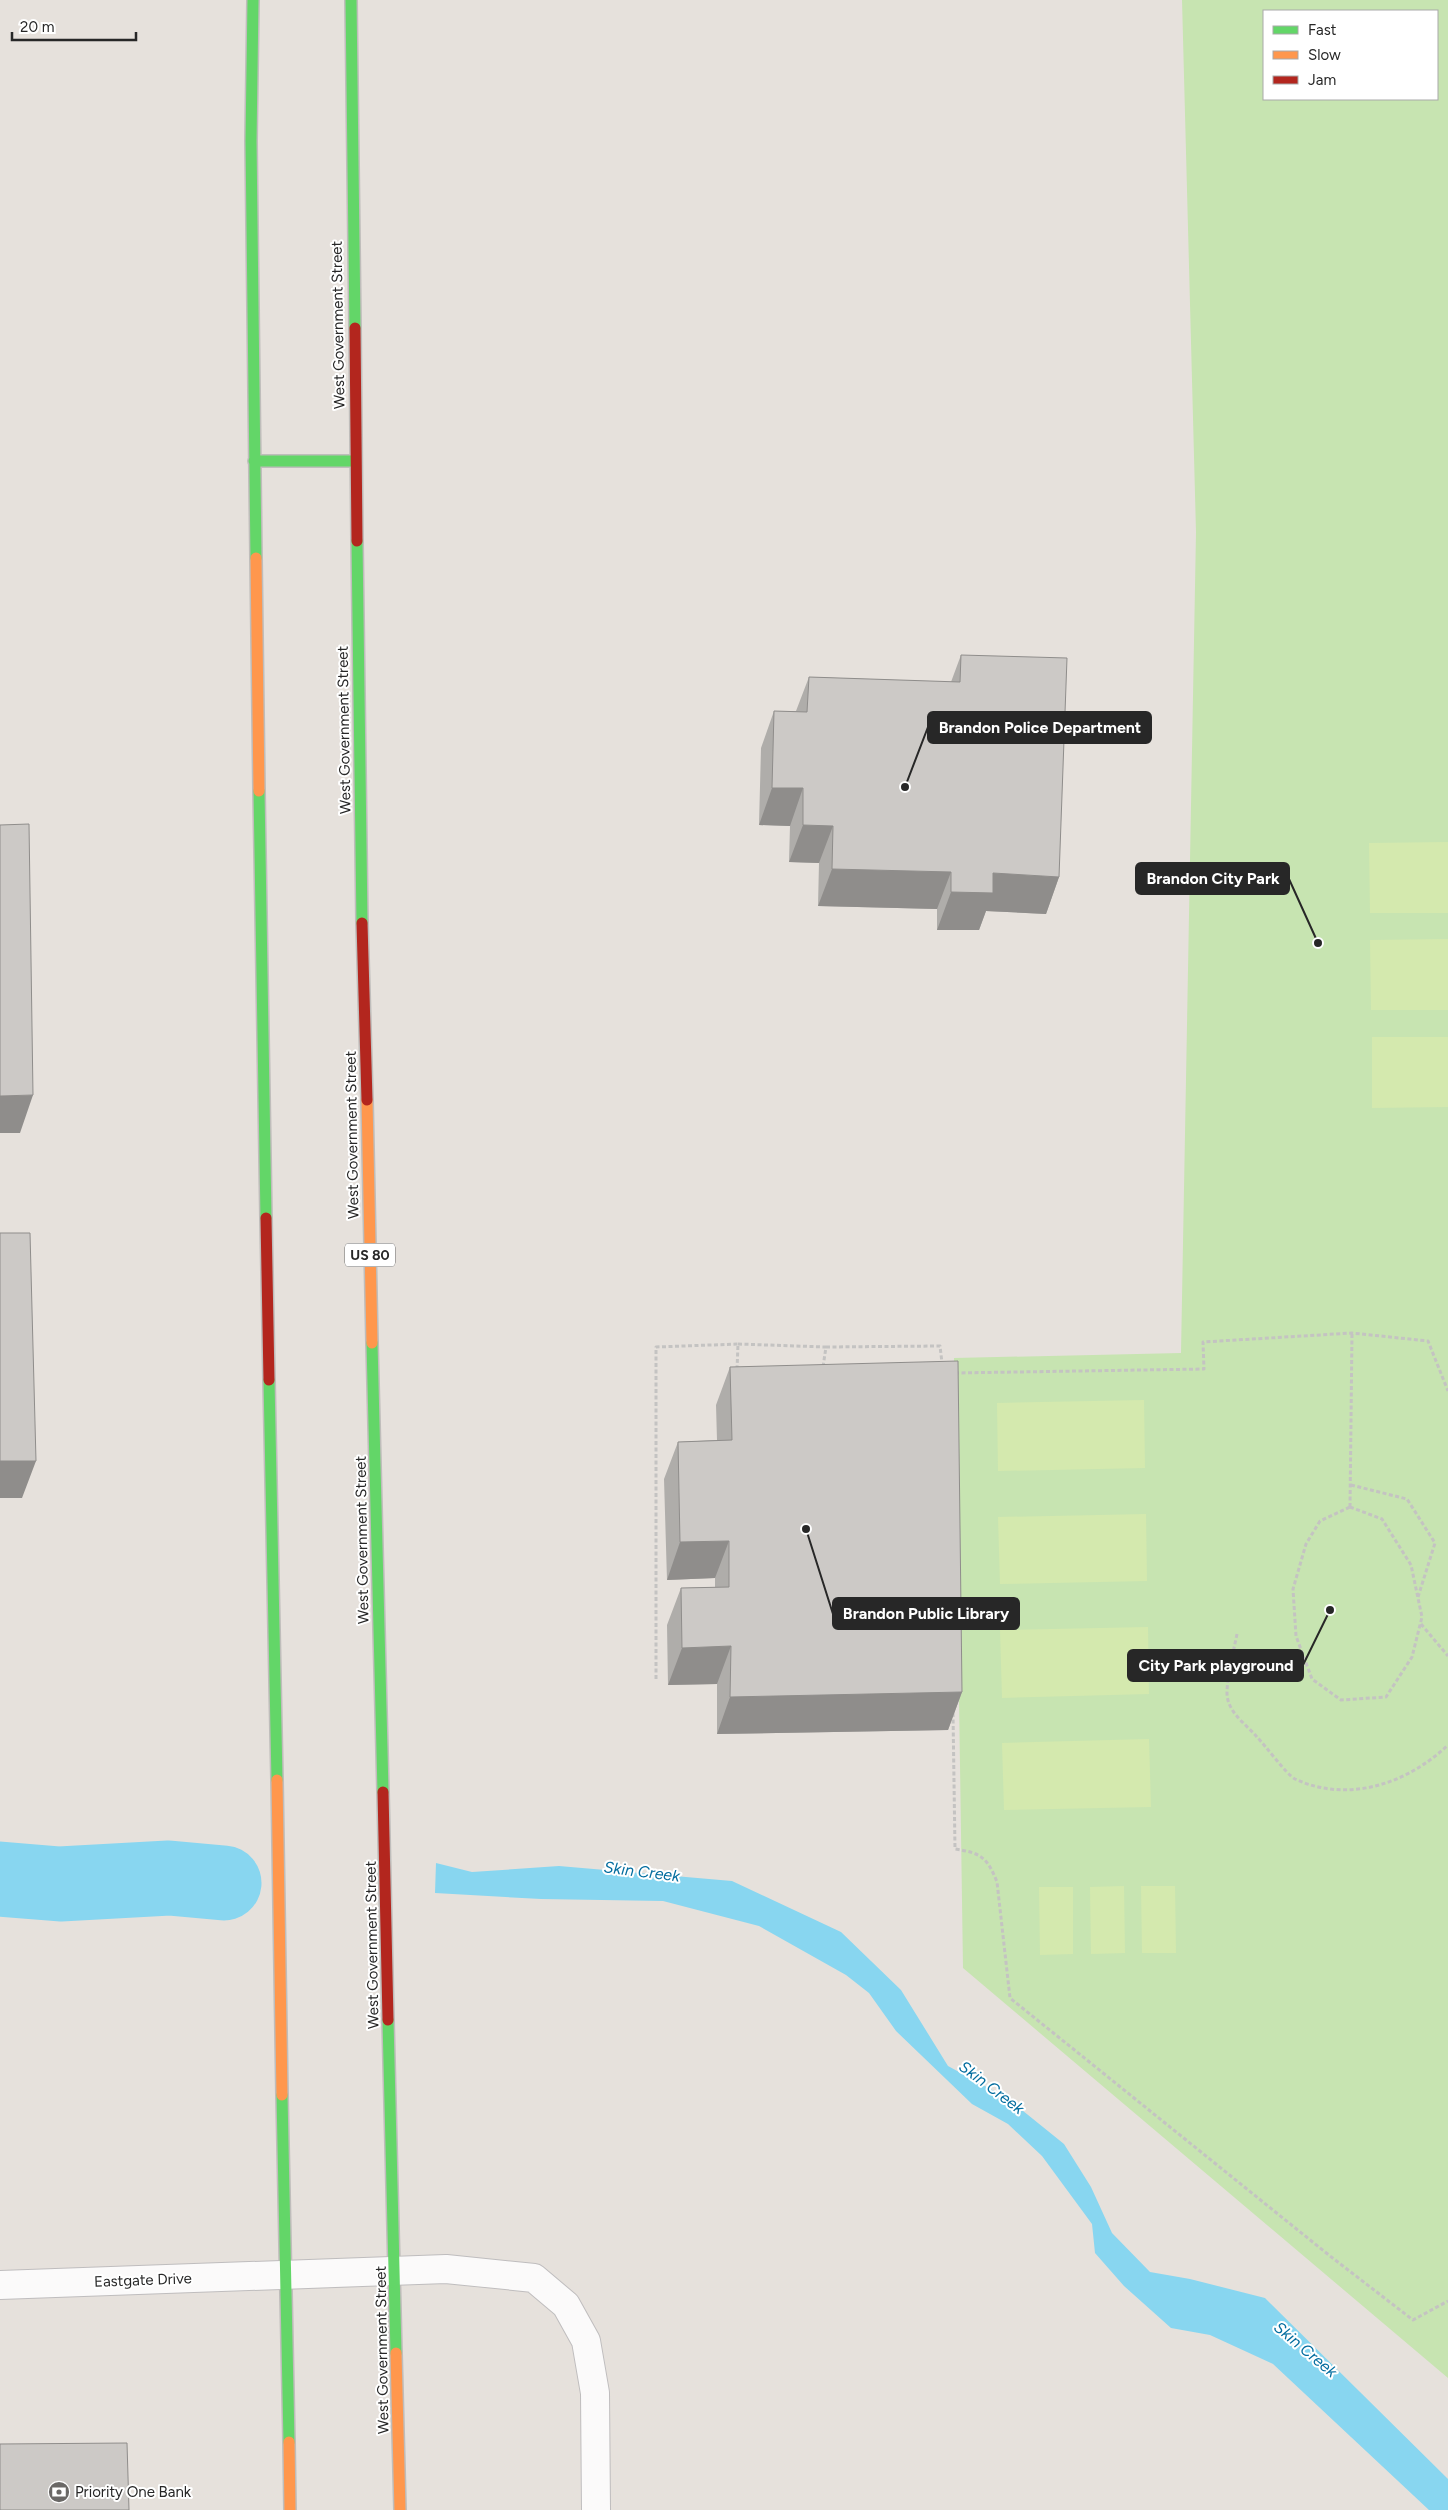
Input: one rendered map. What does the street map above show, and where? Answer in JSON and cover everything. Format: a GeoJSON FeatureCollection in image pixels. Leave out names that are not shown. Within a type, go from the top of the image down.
{"type":"FeatureCollection","features":[{"type":"Feature","properties":{"kind":"main road"},"geometry":{"type":"LineString","coordinates":[[252,0],[251,141],[259,833],[290,2510]]}},
{"type":"Feature","properties":{"kind":"main road","name":"West Government Street"},"geometry":{"type":"LineString","coordinates":[[351,0],[355,461],[370,1279],[396,2272],[400,2510]]}},
{"type":"Feature","properties":{"kind":"main road"},"geometry":{"type":"LineString","coordinates":[[254,461],[355,461]]}},
{"type":"Feature","properties":{"kind":"street","name":"Eastgate Drive"},"geometry":{"type":"LineString","coordinates":[[0,2285],[446,2270],[534,2278],[566,2305],[586,2341],[595,2393],[596,2510]]}},
{"type":"Feature","properties":{"kind":"path"},"geometry":{"type":"LineString","coordinates":[[948,1373],[1204,1369],[1203,1342],[1352,1333],[1428,1341],[1448,1391]]}},
{"type":"Feature","properties":{"kind":"path"},"geometry":{"type":"LineString","coordinates":[[1350,1507],[1352,1333]]}},
{"type":"Feature","properties":{"kind":"path"},"geometry":{"type":"LineString","coordinates":[[737,1373],[738,1344]]}},
{"type":"Feature","properties":{"kind":"path"},"geometry":{"type":"LineString","coordinates":[[656,1678],[656,1347],[738,1344],[826,1347],[940,1346],[942,1364]]}},
{"type":"Feature","properties":{"kind":"path"},"geometry":{"type":"LineString","coordinates":[[823,1374],[826,1347]]}},
{"type":"Feature","properties":{"kind":"path"},"geometry":{"type":"LineString","coordinates":[[1351,1485],[1407,1499],[1435,1543],[1418,1598]]}},
{"type":"Feature","properties":{"kind":"path"},"geometry":{"type":"LineString","coordinates":[[1350,1507],[1382,1519],[1411,1565],[1422,1617],[1412,1657],[1386,1697],[1341,1700],[1312,1679],[1296,1636],[1293,1588],[1306,1544],[1320,1521],[1350,1507]]}},
{"type":"Feature","properties":{"kind":"path"},"geometry":{"type":"LineString","coordinates":[[1420,1623],[1448,1656]]}},
{"type":"Feature","properties":{"kind":"path"},"geometry":{"type":"LineString","coordinates":[[1237,1634],[1227,1696],[1236,1716],[1254,1733],[1293,1778],[1324,1787],[1366,1789],[1396,1781],[1430,1761],[1448,1745]]}},
{"type":"Feature","properties":{"kind":"path"},"geometry":{"type":"LineString","coordinates":[[953,1710],[955,1849],[978,1854],[992,1868],[996,1882],[1010,1998],[1330,2256],[1413,2320],[1448,2301]]}},
{"type":"Feature","properties":{"kind":"green space"},"geometry":{"type":"Polygon","coordinates":[[[1182,0],[1448,0],[1448,2378],[963,1968],[954,1358],[1181,1353],[1196,532],[1182,0]]]}},
{"type":"Feature","properties":{"kind":"green space"},"geometry":{"type":"Polygon","coordinates":[[[1448,842],[1448,913],[1370,913],[1369,843],[1448,842]]]}},
{"type":"Feature","properties":{"kind":"green space"},"geometry":{"type":"Polygon","coordinates":[[[1448,939],[1448,1010],[1371,1010],[1370,940],[1448,939]]]}},
{"type":"Feature","properties":{"kind":"green space"},"geometry":{"type":"Polygon","coordinates":[[[1372,1037],[1448,1037],[1448,1107],[1372,1108],[1372,1037]]]}},
{"type":"Feature","properties":{"kind":"green space"},"geometry":{"type":"Polygon","coordinates":[[[1144,1400],[1145,1468],[998,1471],[997,1403],[1144,1400]]]}},
{"type":"Feature","properties":{"kind":"green space"},"geometry":{"type":"Polygon","coordinates":[[[1146,1514],[1147,1581],[1000,1584],[998,1517],[1146,1514]]]}},
{"type":"Feature","properties":{"kind":"green space"},"geometry":{"type":"Polygon","coordinates":[[[1148,1627],[1149,1694],[1002,1698],[1000,1630],[1148,1627]]]}},
{"type":"Feature","properties":{"kind":"green space"},"geometry":{"type":"Polygon","coordinates":[[[1149,1739],[1151,1807],[1004,1810],[1002,1743],[1149,1739]]]}},
{"type":"Feature","properties":{"kind":"green space"},"geometry":{"type":"Polygon","coordinates":[[[1124,1886],[1125,1953],[1091,1954],[1090,1887],[1124,1886]]]}},
{"type":"Feature","properties":{"kind":"green space"},"geometry":{"type":"Polygon","coordinates":[[[1141,1886],[1175,1886],[1176,1953],[1142,1953],[1141,1886]]]}},
{"type":"Feature","properties":{"kind":"green space"},"geometry":{"type":"Polygon","coordinates":[[[1039,1887],[1073,1887],[1073,1954],[1040,1955],[1039,1887]]]}},
{"type":"Feature","properties":{"kind":"water","name":"Skin Creek"},"geometry":{"type":"Polygon","coordinates":[[[436,1863],[472,1872],[559,1866],[732,1881],[841,1932],[901,1990],[948,2066],[1007,2098],[1064,2144],[1091,2187],[1112,2233],[1150,2272],[1190,2279],[1265,2298],[1448,2479],[1448,2510],[1429,2510],[1273,2364],[1210,2335],[1171,2328],[1124,2286],[1095,2253],[1092,2224],[1042,2156],[1008,2124],[972,2104],[896,2031],[869,1993],[846,1975],[759,1926],[663,1901],[541,1899],[435,1893],[436,1863]]]}},
{"type":"Feature","properties":{"kind":"building"},"geometry":{"type":"Polygon","coordinates":[[[961,655],[1067,658],[1059,877],[993,873],[993,893],[951,892],[951,872],[832,869],[833,826],[803,825],[803,788],[772,788],[774,711],[807,712],[809,677],[960,682],[961,655]]]}},
{"type":"Feature","properties":{"kind":"building"},"geometry":{"type":"Polygon","coordinates":[[[29,824],[33,1095],[0,1096],[0,825],[29,824]]]}},
{"type":"Feature","properties":{"kind":"building"},"geometry":{"type":"Polygon","coordinates":[[[0,1233],[30,1233],[36,1461],[0,1461],[0,1233]]]}},
{"type":"Feature","properties":{"kind":"building"},"geometry":{"type":"Polygon","coordinates":[[[958,1361],[962,1692],[730,1697],[731,1646],[682,1648],[681,1588],[729,1587],[729,1541],[680,1542],[678,1442],[732,1440],[730,1367],[958,1361]]]}},
{"type":"Feature","properties":{"kind":"building"},"geometry":{"type":"Polygon","coordinates":[[[127,2443],[129,2510],[0,2510],[0,2444],[127,2443]]]}},
{"type":"Feature","properties":{"kind":"waterway"},"geometry":{"type":"LineString","coordinates":[[0,1879],[60,1884],[169,1878],[224,1883]]}},
{"type":"Feature","properties":{"kind":"traffic: fast"},"geometry":{"type":"LineString","coordinates":[[253,0],[251,141],[256,558]]}},
{"type":"Feature","properties":{"kind":"traffic: fast"},"geometry":{"type":"LineString","coordinates":[[351,0],[355,328]]}},
{"type":"Feature","properties":{"kind":"traffic: fast"},"geometry":{"type":"LineString","coordinates":[[254,461],[355,461]]}},
{"type":"Feature","properties":{"kind":"traffic: fast"},"geometry":{"type":"LineString","coordinates":[[357,541],[362,923]]}},
{"type":"Feature","properties":{"kind":"traffic: fast"},"geometry":{"type":"LineString","coordinates":[[259,791],[266,1218]]}},
{"type":"Feature","properties":{"kind":"traffic: fast"},"geometry":{"type":"LineString","coordinates":[[372,1343],[383,1792]]}},
{"type":"Feature","properties":{"kind":"traffic: fast"},"geometry":{"type":"LineString","coordinates":[[269,1380],[277,1780]]}},
{"type":"Feature","properties":{"kind":"traffic: fast"},"geometry":{"type":"LineString","coordinates":[[388,2020],[396,2353]]}},
{"type":"Feature","properties":{"kind":"traffic: fast"},"geometry":{"type":"LineString","coordinates":[[282,2095],[289,2442]]}},
{"type":"Feature","properties":{"kind":"traffic: slow"},"geometry":{"type":"LineString","coordinates":[[256,558],[259,791]]}},
{"type":"Feature","properties":{"kind":"traffic: slow"},"geometry":{"type":"LineString","coordinates":[[367,1100],[372,1343]]}},
{"type":"Feature","properties":{"kind":"traffic: slow"},"geometry":{"type":"LineString","coordinates":[[277,1780],[282,2095]]}},
{"type":"Feature","properties":{"kind":"traffic: slow"},"geometry":{"type":"LineString","coordinates":[[396,2353],[400,2510]]}},
{"type":"Feature","properties":{"kind":"traffic: slow"},"geometry":{"type":"LineString","coordinates":[[289,2442],[290,2510]]}},
{"type":"Feature","properties":{"kind":"traffic: jam"},"geometry":{"type":"LineString","coordinates":[[355,328],[357,541]]}},
{"type":"Feature","properties":{"kind":"traffic: jam"},"geometry":{"type":"LineString","coordinates":[[362,923],[367,1100]]}},
{"type":"Feature","properties":{"kind":"traffic: jam"},"geometry":{"type":"LineString","coordinates":[[266,1218],[269,1380]]}},
{"type":"Feature","properties":{"kind":"traffic: jam"},"geometry":{"type":"LineString","coordinates":[[383,1792],[388,2020]]}},
{"type":"Feature","properties":{"kind":"place","name":"Brandon Police Department"},"geometry":{"type":"Point","coordinates":[905,787]}},
{"type":"Feature","properties":{"kind":"place","name":"Brandon City Park"},"geometry":{"type":"Point","coordinates":[1318,943]}},
{"type":"Feature","properties":{"kind":"place","name":"Brandon Public Library"},"geometry":{"type":"Point","coordinates":[806,1529]}},
{"type":"Feature","properties":{"kind":"place","name":"City Park playground"},"geometry":{"type":"Point","coordinates":[1330,1610]}},
{"type":"Feature","properties":{"kind":"place","name":"Priority One Bank"},"geometry":{"type":"Point","coordinates":[59,2492]}}]}
